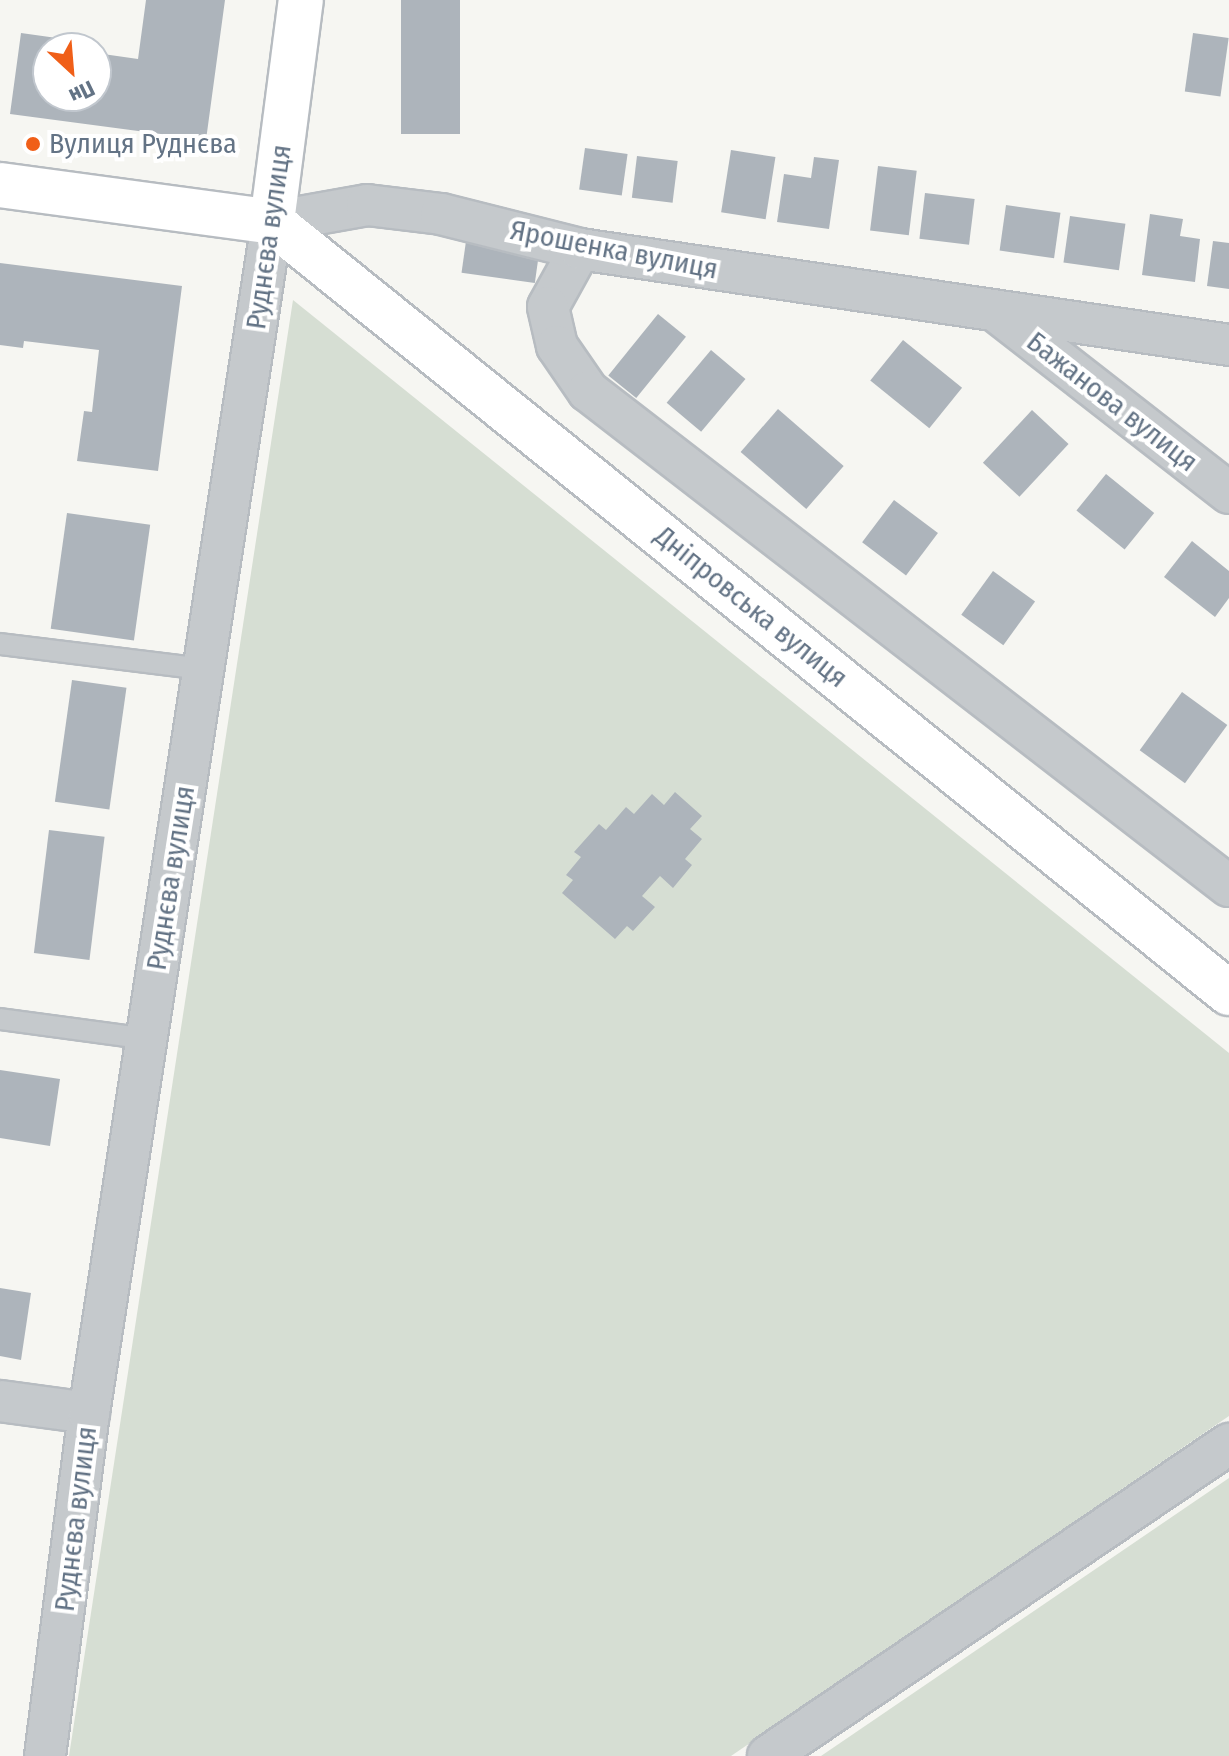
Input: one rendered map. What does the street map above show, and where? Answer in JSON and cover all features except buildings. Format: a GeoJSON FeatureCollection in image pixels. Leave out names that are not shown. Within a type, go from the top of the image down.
{"type":"FeatureCollection","features":[{"type":"Feature","properties":{"kind":"street","name":"Руднєва вулиця"},"geometry":{"type":"LineString","coordinates":[[45,1756],[89,1413],[272,222],[301,0]]}},
{"type":"Feature","properties":{"kind":"street","name":"Ярошенка вулиця"},"geometry":{"type":"LineString","coordinates":[[0,185],[272,222],[367,205],[441,214],[580,249],[1229,345]]}},
{"type":"Feature","properties":{"kind":"street","name":"Дніпровська вулиця"},"geometry":{"type":"LineString","coordinates":[[272,222],[1229,993]]}},
{"type":"Feature","properties":{"kind":"street"},"geometry":{"type":"LineString","coordinates":[[580,249],[548,307],[557,346],[588,391],[1229,886]]}},
{"type":"Feature","properties":{"kind":"street","name":"Бажанова вулиця"},"geometry":{"type":"LineString","coordinates":[[995,310],[1229,493]]}},
{"type":"Feature","properties":{"kind":"street"},"geometry":{"type":"LineString","coordinates":[[0,1401],[89,1413]]}},
{"type":"Feature","properties":{"kind":"street"},"geometry":{"type":"LineString","coordinates":[[768,1756],[1229,1444]]}},
{"type":"Feature","properties":{"kind":"lane"},"geometry":{"type":"LineString","coordinates":[[0,644],[203,669]]}},
{"type":"Feature","properties":{"kind":"lane"},"geometry":{"type":"LineString","coordinates":[[0,1019],[147,1039]]}},
{"type":"Feature","properties":{"kind":"shaded area"},"geometry":{"type":"Polygon","coordinates":[[[293,300],[1229,1053],[1229,1416],[731,1756],[69,1756],[293,300]]]}},
{"type":"Feature","properties":{"kind":"shaded area"},"geometry":{"type":"Polygon","coordinates":[[[1229,1478],[1229,1756],[821,1756],[1229,1478]]]}},
{"type":"Feature","properties":{"kind":"place","name":"Вулиця Руднєва"},"geometry":{"type":"Point","coordinates":[33,144]}}]}
